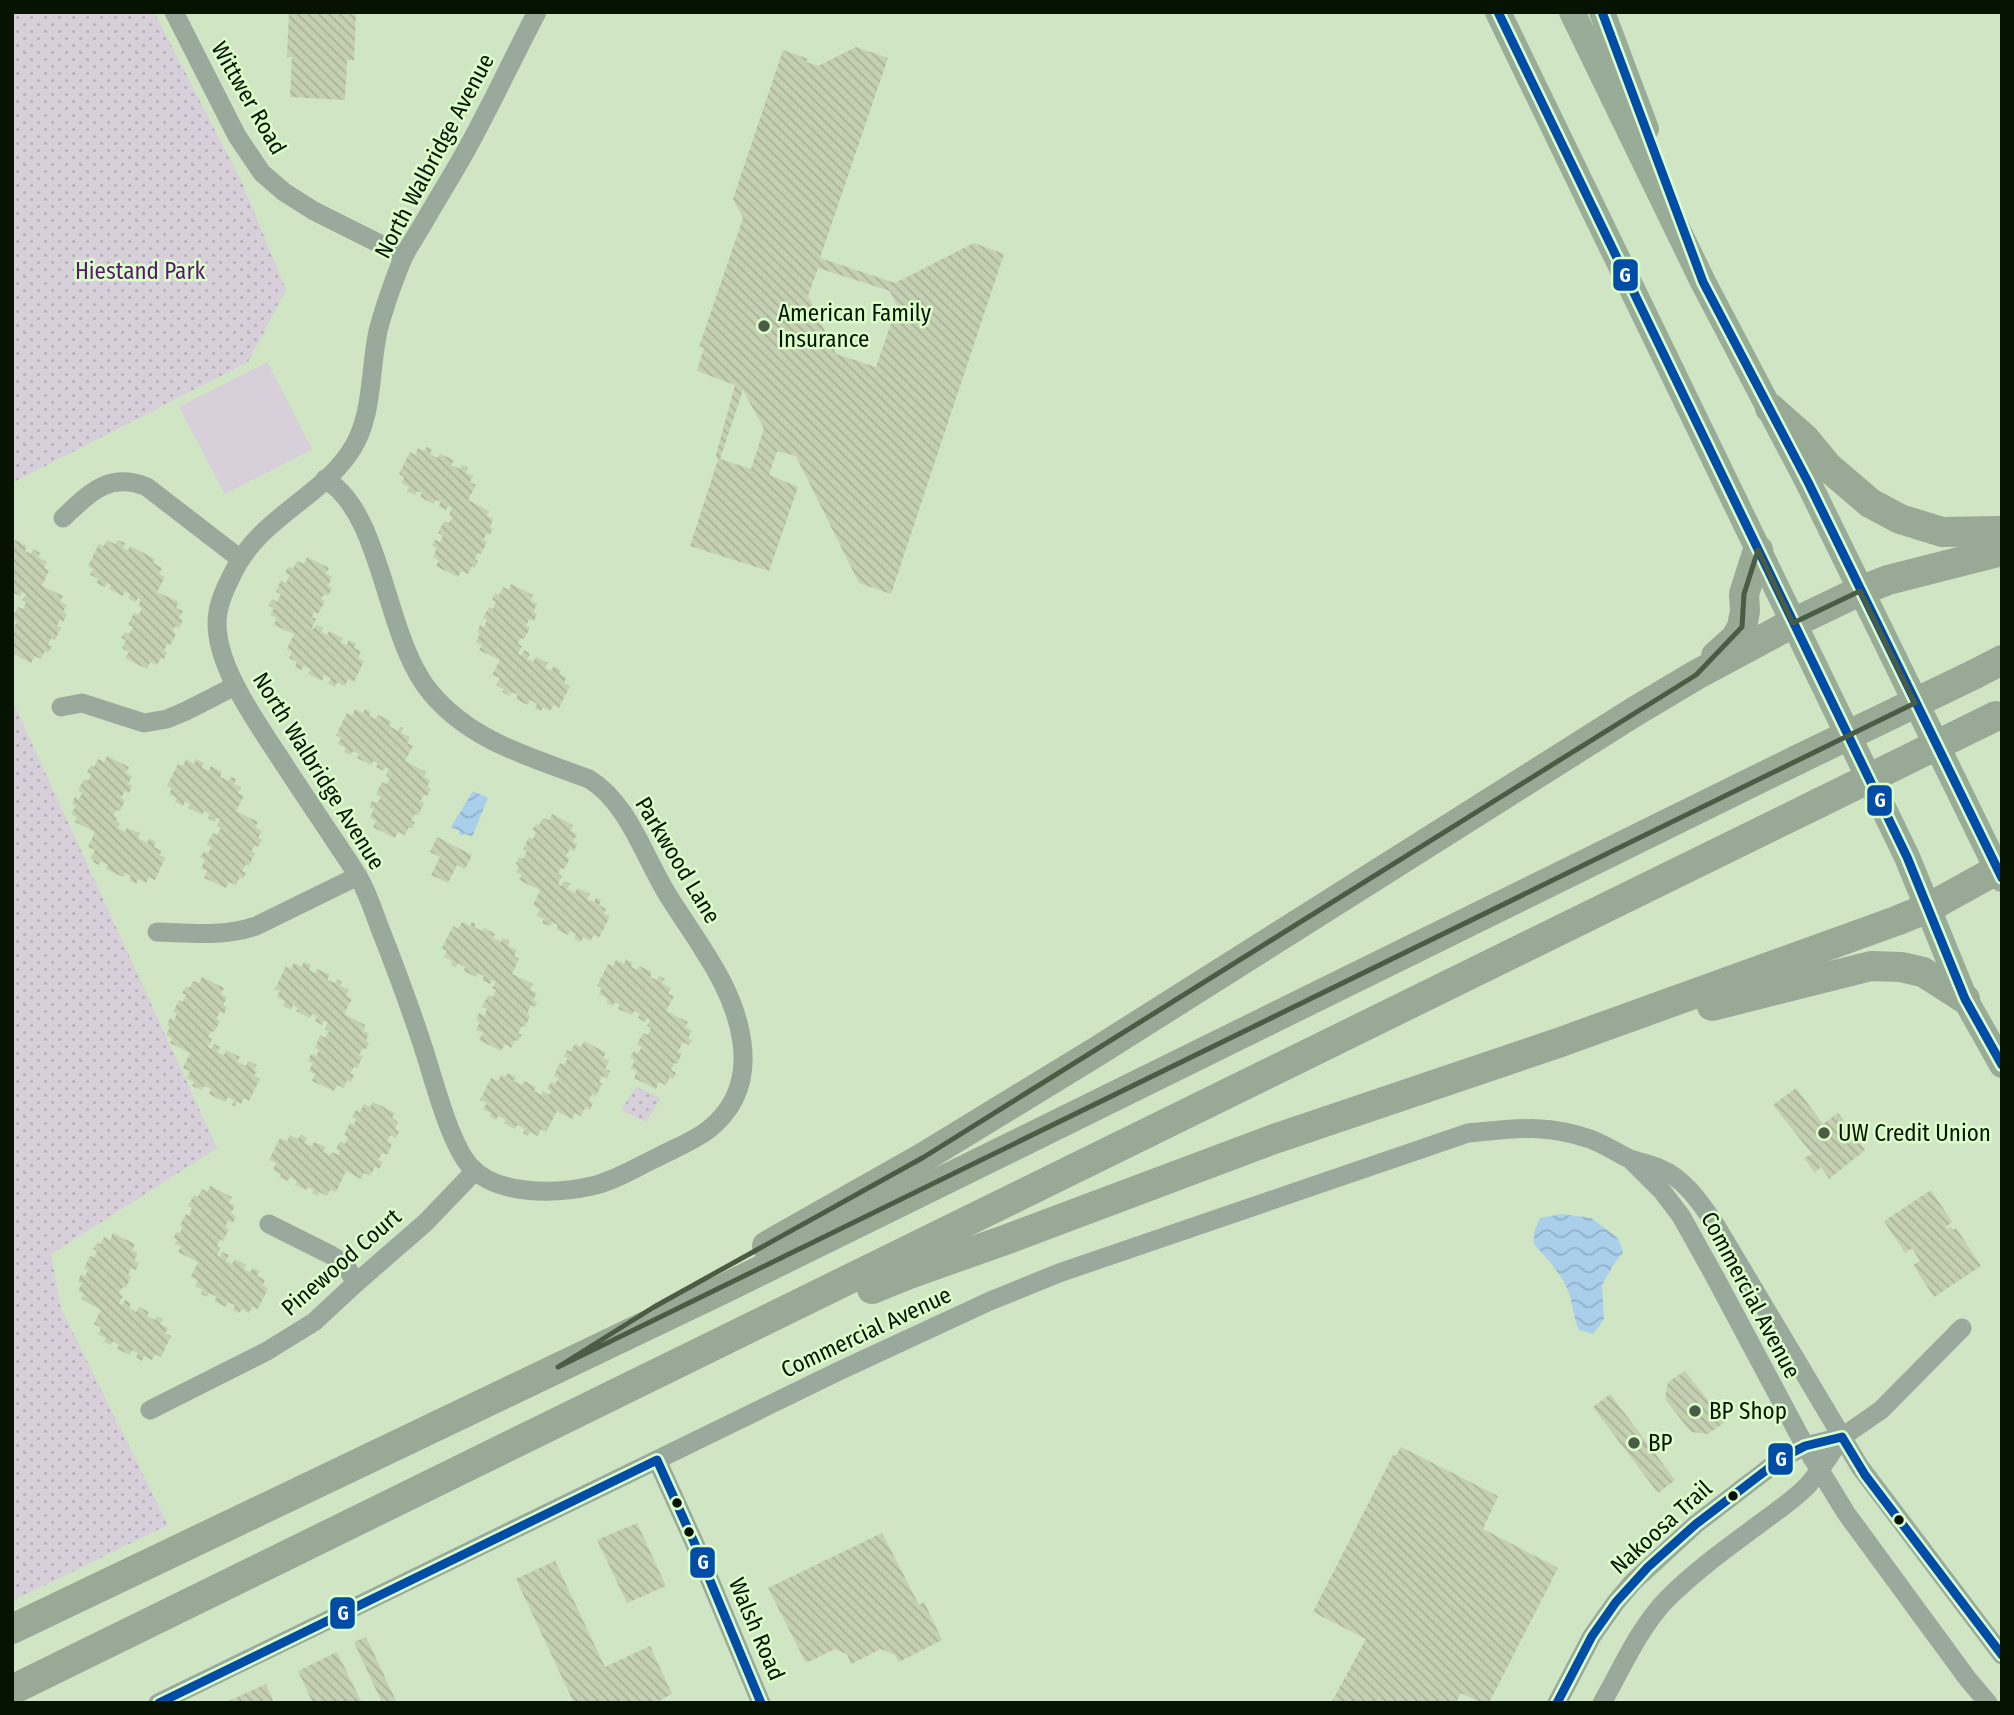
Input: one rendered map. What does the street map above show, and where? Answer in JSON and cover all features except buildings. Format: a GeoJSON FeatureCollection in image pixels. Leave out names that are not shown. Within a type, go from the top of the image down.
{"type":"FeatureCollection","features":[{"type":"Feature","properties":{"kind":"highway"},"geometry":{"type":"LineString","coordinates":[[1770,408],[1805,439],[1828,467],[1870,503],[1890,514],[1942,532],[2002,531]]}},
{"type":"Feature","properties":{"kind":"highway"},"geometry":{"type":"LineString","coordinates":[[1696,675],[1735,639],[1742,627],[1744,594],[1758,550]]}},
{"type":"Feature","properties":{"kind":"highway"},"geometry":{"type":"LineString","coordinates":[[558,1367],[654,1307],[924,1157],[1696,675],[1860,591],[1888,580],[2002,551]]}},
{"type":"Feature","properties":{"kind":"highway"},"geometry":{"type":"LineString","coordinates":[[12,1629],[1102,1103],[2002,660]]}},
{"type":"Feature","properties":{"kind":"highway"},"geometry":{"type":"LineString","coordinates":[[12,1690],[1999,715]]}},
{"type":"Feature","properties":{"kind":"highway"},"geometry":{"type":"LineString","coordinates":[[522,1440],[909,1273],[1005,1240],[1274,1139],[1558,1044],[1896,922],[2000,872]]}},
{"type":"Feature","properties":{"kind":"highway"},"geometry":{"type":"LineString","coordinates":[[1558,1044],[1871,966],[1901,967],[1923,972],[1965,999]]}},
{"type":"Feature","properties":{"kind":"main road"},"geometry":{"type":"LineString","coordinates":[[1498,12],[1907,858],[1965,999],[2002,1065]]}},
{"type":"Feature","properties":{"kind":"main road"},"geometry":{"type":"LineString","coordinates":[[1572,12],[1703,282],[1770,408],[2000,872]]}},
{"type":"Feature","properties":{"kind":"main road"},"geometry":{"type":"LineString","coordinates":[[1602,12],[1703,282]]}},
{"type":"Feature","properties":{"kind":"street","name":"Wittwer Road"},"geometry":{"type":"LineString","coordinates":[[174,12],[237,136],[262,173],[284,192],[314,211],[404,257]]}},
{"type":"Feature","properties":{"kind":"street","name":"North Walbridge Avenue"},"geometry":{"type":"LineString","coordinates":[[475,1171],[462,1155],[449,1124],[408,998],[358,876],[246,706],[227,666],[217,625],[222,595],[239,558],[250,544],[339,468],[354,448],[362,430],[369,399],[377,335],[404,257],[469,145],[537,12]]}},
{"type":"Feature","properties":{"kind":"street","name":"Parkwood Lane"},"geometry":{"type":"LineString","coordinates":[[325,480],[348,500],[365,530],[405,651],[426,687],[460,721],[488,740],[589,779],[610,796],[619,807],[666,892],[709,958],[737,1017],[744,1057],[742,1077],[735,1096],[724,1113],[711,1127],[693,1139],[603,1184],[582,1188],[533,1191],[512,1188],[482,1177],[475,1171]]}},
{"type":"Feature","properties":{"kind":"street"},"geometry":{"type":"LineString","coordinates":[[63,518],[99,487],[109,483],[129,482],[146,487],[239,558]]}},
{"type":"Feature","properties":{"kind":"street"},"geometry":{"type":"LineString","coordinates":[[61,707],[82,703],[144,723],[167,719],[235,686]]}},
{"type":"Feature","properties":{"kind":"street"},"geometry":{"type":"LineString","coordinates":[[157,932],[239,932],[257,926],[358,876]]}},
{"type":"Feature","properties":{"kind":"street","name":"Commercial Avenue"},"geometry":{"type":"LineString","coordinates":[[158,1703],[831,1374],[990,1301],[1072,1269],[1468,1133],[1523,1128],[1548,1128],[1589,1139],[1629,1158],[1661,1168],[1672,1175],[1704,1207],[1875,1488],[2002,1655]]}},
{"type":"Feature","properties":{"kind":"street","name":"Commercial Avenue"},"geometry":{"type":"LineString","coordinates":[[1629,1158],[1681,1216],[1805,1446],[1869,1546],[1988,1703]]}},
{"type":"Feature","properties":{"kind":"street","name":"Pinewood Court"},"geometry":{"type":"LineString","coordinates":[[150,1410],[293,1335],[320,1317],[425,1223],[475,1171]]}},
{"type":"Feature","properties":{"kind":"street"},"geometry":{"type":"LineString","coordinates":[[270,1224],[344,1263],[356,1283]]}},
{"type":"Feature","properties":{"kind":"street","name":"Nakoosa Trail"},"geometry":{"type":"LineString","coordinates":[[1557,1703],[1592,1636],[1633,1582],[1696,1524],[1782,1458],[1805,1446],[1842,1437],[1881,1410],[1962,1328]]}},
{"type":"Feature","properties":{"kind":"street","name":"Nakoosa Trail"},"geometry":{"type":"LineString","coordinates":[[1602,1703],[1636,1642],[1668,1598],[1717,1555],[1786,1505],[1807,1486],[1842,1437]]}},
{"type":"Feature","properties":{"kind":"street","name":"Walsh Road"},"geometry":{"type":"LineString","coordinates":[[657,1460],[761,1703]]}},
{"type":"Feature","properties":{"kind":"highlighted area"},"geometry":{"type":"Polygon","coordinates":[[[1758,550],[1793,623],[1860,591],[1915,703],[558,1367],[654,1307],[924,1157],[1696,675],[1742,627],[1744,594],[1758,550]]]}},
{"type":"Feature","properties":{"kind":"green space","name":"Hiestand Park"},"geometry":{"type":"Polygon","coordinates":[[[12,12],[154,12],[243,185],[286,290],[248,362],[12,483],[12,12]]]}},
{"type":"Feature","properties":{"kind":"green space"},"geometry":{"type":"Polygon","coordinates":[[[267,362],[312,449],[225,494],[179,407],[267,362]]]}},
{"type":"Feature","properties":{"kind":"green space"},"geometry":{"type":"Polygon","coordinates":[[[12,700],[217,1148],[51,1254],[61,1309],[168,1525],[12,1601],[12,700]]]}},
{"type":"Feature","properties":{"kind":"green space"},"geometry":{"type":"Polygon","coordinates":[[[636,1087],[661,1098],[646,1122],[621,1110],[636,1087]]]}},
{"type":"Feature","properties":{"kind":"water"},"geometry":{"type":"Polygon","coordinates":[[[473,791],[488,798],[472,837],[464,833],[462,836],[460,831],[451,827],[473,791]]]}},
{"type":"Feature","properties":{"kind":"water"},"geometry":{"type":"Polygon","coordinates":[[[1562,1214],[1591,1218],[1618,1238],[1623,1252],[1602,1285],[1604,1319],[1593,1334],[1579,1330],[1564,1282],[1534,1244],[1534,1232],[1540,1218],[1562,1214]]]}},
{"type":"Feature","properties":{"kind":"transit line","name":"G"},"geometry":{"type":"LineString","coordinates":[[1498,12],[1907,857],[1965,999],[2002,1065]]}},
{"type":"Feature","properties":{"kind":"transit line","name":"G"},"geometry":{"type":"LineString","coordinates":[[1602,12],[1703,282],[1808,482],[2002,878]]}},
{"type":"Feature","properties":{"kind":"transit line","name":"G"},"geometry":{"type":"LineString","coordinates":[[1557,1703],[1592,1636],[1616,1602],[1648,1567],[1696,1524],[1782,1458],[1805,1446],[1842,1437],[1865,1475],[2002,1655]]}},
{"type":"Feature","properties":{"kind":"transit line","name":"G"},"geometry":{"type":"LineString","coordinates":[[159,1703],[657,1460],[761,1703]]}},
{"type":"Feature","properties":{"kind":"place","name":"American Family Insurance"},"geometry":{"type":"Point","coordinates":[764,326]}},
{"type":"Feature","properties":{"kind":"place","name":"UW Credit Union"},"geometry":{"type":"Point","coordinates":[1824,1133]}},
{"type":"Feature","properties":{"kind":"place","name":"BP Shop"},"geometry":{"type":"Point","coordinates":[1695,1411]}},
{"type":"Feature","properties":{"kind":"place","name":"BP"},"geometry":{"type":"Point","coordinates":[1634,1443]}}]}
